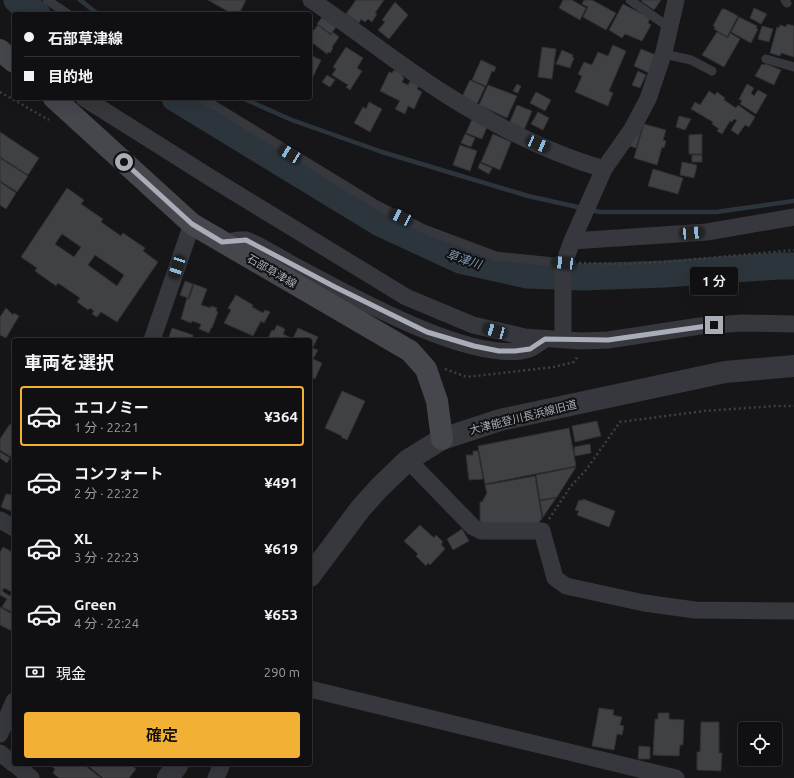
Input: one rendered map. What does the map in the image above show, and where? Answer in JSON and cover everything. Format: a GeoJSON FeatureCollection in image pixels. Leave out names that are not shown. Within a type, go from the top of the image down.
{"type":"FeatureCollection","features":[{"type":"Feature","properties":{"kind":"main road"},"geometry":{"type":"LineString","coordinates":[[0,50],[12,60]]}},
{"type":"Feature","properties":{"kind":"main road","name":"石部草津線"},"geometry":{"type":"LineString","coordinates":[[56,100],[192,224],[410,351],[426,369],[437,401],[442,438]]}},
{"type":"Feature","properties":{"kind":"street"},"geometry":{"type":"LineString","coordinates":[[311,0],[444,94],[481,116],[552,150],[604,169]]}},
{"type":"Feature","properties":{"kind":"street"},"geometry":{"type":"LineString","coordinates":[[562,338],[564,268],[572,241],[604,169],[632,129],[648,99],[664,52],[676,0]]}},
{"type":"Feature","properties":{"kind":"street"},"geometry":{"type":"LineString","coordinates":[[0,50],[12,56]]}},
{"type":"Feature","properties":{"kind":"street"},"geometry":{"type":"LineString","coordinates":[[87,100],[406,297],[473,325],[495,331],[545,339],[562,338],[581,341],[608,340],[700,326],[736,324],[794,324]]}},
{"type":"Feature","properties":{"kind":"street"},"geometry":{"type":"LineString","coordinates":[[572,241],[707,232],[794,216]]}},
{"type":"Feature","properties":{"kind":"street"},"geometry":{"type":"LineString","coordinates":[[153,338],[192,224]]}},
{"type":"Feature","properties":{"kind":"street"},"geometry":{"type":"LineString","coordinates":[[222,242],[246,240],[335,287],[427,332],[467,344],[499,351],[530,349],[545,339]]}},
{"type":"Feature","properties":{"kind":"street","name":"大津能登川長浜線旧道"},"geometry":{"type":"LineString","coordinates":[[312,573],[361,508],[379,488],[408,460],[442,438],[500,420],[725,372],[794,366]]}},
{"type":"Feature","properties":{"kind":"street"},"geometry":{"type":"LineString","coordinates":[[408,460],[468,522],[481,531],[542,531],[555,578],[566,586],[644,603],[695,610],[794,611]]}},
{"type":"Feature","properties":{"kind":"street"},"geometry":{"type":"LineString","coordinates":[[0,520],[12,527]]}},
{"type":"Feature","properties":{"kind":"street"},"geometry":{"type":"LineString","coordinates":[[312,689],[676,778]]}},
{"type":"Feature","properties":{"kind":"street"},"geometry":{"type":"LineString","coordinates":[[0,734],[12,706]]}},
{"type":"Feature","properties":{"kind":"street"},"geometry":{"type":"LineString","coordinates":[[0,753],[12,762]]}},
{"type":"Feature","properties":{"kind":"street"},"geometry":{"type":"LineString","coordinates":[[16,766],[31,778]]}},
{"type":"Feature","properties":{"kind":"street"},"geometry":{"type":"LineString","coordinates":[[168,778],[177,766]]}},
{"type":"Feature","properties":{"kind":"street"},"geometry":{"type":"LineString","coordinates":[[216,778],[221,766]]}},
{"type":"Feature","properties":{"kind":"lane"},"geometry":{"type":"LineString","coordinates":[[47,0],[65,12]]}},
{"type":"Feature","properties":{"kind":"lane"},"geometry":{"type":"LineString","coordinates":[[630,0],[670,28]]}},
{"type":"Feature","properties":{"kind":"lane"},"geometry":{"type":"LineString","coordinates":[[664,52],[673,56],[691,60],[712,71]]}},
{"type":"Feature","properties":{"kind":"lane"},"geometry":{"type":"LineString","coordinates":[[766,59],[794,67]]}},
{"type":"Feature","properties":{"kind":"lane"},"geometry":{"type":"LineString","coordinates":[[205,100],[378,205],[424,230],[496,256],[564,268]]}},
{"type":"Feature","properties":{"kind":"path"},"geometry":{"type":"LineString","coordinates":[[0,92],[12,99]]}},
{"type":"Feature","properties":{"kind":"path"},"geometry":{"type":"LineString","coordinates":[[14,100],[53,122]]}},
{"type":"Feature","properties":{"kind":"path"},"geometry":{"type":"LineString","coordinates":[[564,268],[635,264],[794,250]]}},
{"type":"Feature","properties":{"kind":"path"},"geometry":{"type":"LineString","coordinates":[[542,531],[571,486],[586,470],[620,422],[704,411],[794,406]]}},
{"type":"Feature","properties":{"kind":"building"},"geometry":{"type":"Polygon","coordinates":[[[208,0],[246,0],[240,12],[229,12],[208,0]]]}},
{"type":"Feature","properties":{"kind":"building"},"geometry":{"type":"Polygon","coordinates":[[[356,0],[384,0],[375,13],[377,14],[372,22],[368,19],[365,22],[361,19],[359,23],[346,14],[356,0]]]}},
{"type":"Feature","properties":{"kind":"building"},"geometry":{"type":"Polygon","coordinates":[[[563,0],[572,0],[586,8],[580,20],[559,8],[563,0]]]}},
{"type":"Feature","properties":{"kind":"building"},"geometry":{"type":"Polygon","coordinates":[[[584,0],[592,0],[616,13],[606,30],[583,17],[588,7],[582,4],[584,0]]]}},
{"type":"Feature","properties":{"kind":"building"},"geometry":{"type":"Polygon","coordinates":[[[661,0],[654,10],[641,1],[661,0]]]}},
{"type":"Feature","properties":{"kind":"building"},"geometry":{"type":"Polygon","coordinates":[[[395,2],[408,15],[389,39],[378,30],[385,22],[382,20],[395,2]]]}},
{"type":"Feature","properties":{"kind":"building"},"geometry":{"type":"Polygon","coordinates":[[[623,4],[650,18],[648,23],[651,25],[642,41],[625,34],[622,38],[609,30],[623,4]]]}},
{"type":"Feature","properties":{"kind":"building"},"geometry":{"type":"Polygon","coordinates":[[[754,8],[767,14],[761,24],[750,18],[754,8]]]}},
{"type":"Feature","properties":{"kind":"building"},"geometry":{"type":"Polygon","coordinates":[[[722,9],[725,9],[738,16],[727,37],[714,29],[715,27],[713,26],[722,9]]]}},
{"type":"Feature","properties":{"kind":"building"},"geometry":{"type":"Polygon","coordinates":[[[322,17],[336,27],[331,34],[317,24],[322,17]]]}},
{"type":"Feature","properties":{"kind":"building"},"geometry":{"type":"Polygon","coordinates":[[[739,17],[757,26],[756,28],[758,29],[751,43],[731,32],[739,17]]]}},
{"type":"Feature","properties":{"kind":"building"},"geometry":{"type":"Polygon","coordinates":[[[787,24],[794,26],[794,57],[781,53],[780,56],[770,53],[777,27],[779,28],[780,25],[786,27],[787,24]]]}},
{"type":"Feature","properties":{"kind":"building"},"geometry":{"type":"Polygon","coordinates":[[[318,25],[331,35],[333,32],[339,37],[330,53],[328,52],[327,54],[312,43],[312,32],[318,25]]]}},
{"type":"Feature","properties":{"kind":"building"},"geometry":{"type":"Polygon","coordinates":[[[762,26],[773,29],[769,42],[758,39],[762,26]]]}},
{"type":"Feature","properties":{"kind":"building"},"geometry":{"type":"Polygon","coordinates":[[[717,32],[728,38],[730,33],[740,39],[724,67],[702,55],[717,32]]]}},
{"type":"Feature","properties":{"kind":"building"},"geometry":{"type":"Polygon","coordinates":[[[613,45],[626,51],[609,91],[613,93],[608,106],[575,92],[582,76],[578,74],[584,62],[592,65],[598,52],[608,56],[613,45]]]}},
{"type":"Feature","properties":{"kind":"building"},"geometry":{"type":"Polygon","coordinates":[[[346,47],[363,58],[357,68],[362,71],[350,90],[346,87],[348,85],[332,75],[336,69],[333,67],[346,47]]]}},
{"type":"Feature","properties":{"kind":"building"},"geometry":{"type":"Polygon","coordinates":[[[542,47],[556,49],[552,79],[538,77],[542,47]]]}},
{"type":"Feature","properties":{"kind":"building"},"geometry":{"type":"Polygon","coordinates":[[[641,49],[656,55],[649,73],[634,66],[641,49]]]}},
{"type":"Feature","properties":{"kind":"building"},"geometry":{"type":"Polygon","coordinates":[[[562,50],[573,55],[572,57],[574,58],[570,68],[556,64],[562,50]]]}},
{"type":"Feature","properties":{"kind":"building"},"geometry":{"type":"Polygon","coordinates":[[[312,56],[321,60],[312,79],[312,56]]]}},
{"type":"Feature","properties":{"kind":"building"},"geometry":{"type":"Polygon","coordinates":[[[481,60],[496,67],[494,72],[492,71],[486,86],[472,80],[481,60]]]}},
{"type":"Feature","properties":{"kind":"building"},"geometry":{"type":"Polygon","coordinates":[[[762,64],[766,64],[781,70],[774,85],[755,76],[762,64]]]}},
{"type":"Feature","properties":{"kind":"building"},"geometry":{"type":"Polygon","coordinates":[[[394,70],[403,74],[402,76],[404,78],[402,82],[408,85],[410,81],[419,85],[417,89],[422,92],[414,109],[408,106],[405,114],[395,109],[400,101],[380,91],[389,72],[392,73],[394,70]]]}},
{"type":"Feature","properties":{"kind":"building"},"geometry":{"type":"Polygon","coordinates":[[[638,71],[646,75],[640,88],[632,85],[638,71]]]}},
{"type":"Feature","properties":{"kind":"building"},"geometry":{"type":"Polygon","coordinates":[[[327,75],[335,80],[330,87],[322,82],[327,75]]]}},
{"type":"Feature","properties":{"kind":"building"},"geometry":{"type":"Polygon","coordinates":[[[470,80],[485,87],[476,106],[461,99],[470,80]]]}},
{"type":"Feature","properties":{"kind":"building"},"geometry":{"type":"Polygon","coordinates":[[[517,84],[521,86],[518,93],[513,91],[517,84]]]}},
{"type":"Feature","properties":{"kind":"building"},"geometry":{"type":"Polygon","coordinates":[[[747,84],[754,88],[751,93],[754,96],[758,90],[767,95],[756,114],[740,104],[742,101],[739,99],[747,84]]]}},
{"type":"Feature","properties":{"kind":"building"},"geometry":{"type":"Polygon","coordinates":[[[488,85],[517,96],[507,118],[479,105],[488,85]]]}},
{"type":"Feature","properties":{"kind":"building"},"geometry":{"type":"Polygon","coordinates":[[[709,91],[715,95],[717,92],[725,98],[724,100],[736,108],[738,105],[755,117],[749,127],[745,125],[738,135],[731,130],[737,120],[734,119],[732,122],[730,121],[722,134],[717,131],[719,129],[712,124],[713,122],[691,109],[695,102],[700,105],[709,91]]]}},
{"type":"Feature","properties":{"kind":"building"},"geometry":{"type":"Polygon","coordinates":[[[536,92],[551,100],[545,111],[530,103],[536,92]]]}},
{"type":"Feature","properties":{"kind":"building"},"geometry":{"type":"Polygon","coordinates":[[[369,102],[382,109],[370,132],[354,123],[363,107],[366,109],[369,102]]]}},
{"type":"Feature","properties":{"kind":"building"},"geometry":{"type":"Polygon","coordinates":[[[517,105],[532,111],[524,130],[509,124],[517,105]]]}},
{"type":"Feature","properties":{"kind":"building"},"geometry":{"type":"Polygon","coordinates":[[[538,112],[549,118],[543,130],[531,124],[538,112]]]}},
{"type":"Feature","properties":{"kind":"building"},"geometry":{"type":"Polygon","coordinates":[[[679,116],[691,119],[685,130],[676,127],[679,116]]]}},
{"type":"Feature","properties":{"kind":"building"},"geometry":{"type":"Polygon","coordinates":[[[473,117],[488,124],[482,139],[466,133],[473,117]]]}},
{"type":"Feature","properties":{"kind":"building"},"geometry":{"type":"Polygon","coordinates":[[[643,124],[636,148],[630,146],[643,124]]]}},
{"type":"Feature","properties":{"kind":"building"},"geometry":{"type":"Polygon","coordinates":[[[644,124],[666,130],[663,140],[666,141],[664,148],[662,147],[657,165],[634,158],[644,124]]]}},
{"type":"Feature","properties":{"kind":"building"},"geometry":{"type":"Polygon","coordinates":[[[0,132],[39,158],[28,175],[0,157],[0,132]]]}},
{"type":"Feature","properties":{"kind":"building"},"geometry":{"type":"Polygon","coordinates":[[[465,134],[475,138],[471,147],[461,143],[465,134]]]}},
{"type":"Feature","properties":{"kind":"building"},"geometry":{"type":"Polygon","coordinates":[[[493,134],[511,142],[500,170],[481,162],[493,134]]]}},
{"type":"Feature","properties":{"kind":"building"},"geometry":{"type":"Polygon","coordinates":[[[702,134],[702,154],[689,154],[689,135],[702,134]]]}},
{"type":"Feature","properties":{"kind":"building"},"geometry":{"type":"Polygon","coordinates":[[[460,145],[477,151],[470,171],[453,165],[460,145]]]}},
{"type":"Feature","properties":{"kind":"building"},"geometry":{"type":"Polygon","coordinates":[[[692,155],[702,155],[702,162],[692,162],[692,155]]]}},
{"type":"Feature","properties":{"kind":"building"},"geometry":{"type":"Polygon","coordinates":[[[0,158],[28,176],[17,192],[0,181],[0,158]]]}},
{"type":"Feature","properties":{"kind":"building"},"geometry":{"type":"Polygon","coordinates":[[[682,162],[697,165],[694,178],[680,175],[682,162]]]}},
{"type":"Feature","properties":{"kind":"building"},"geometry":{"type":"Polygon","coordinates":[[[480,163],[492,168],[489,174],[478,168],[480,163]]]}},
{"type":"Feature","properties":{"kind":"building"},"geometry":{"type":"Polygon","coordinates":[[[653,169],[683,178],[678,194],[648,186],[653,169]]]}},
{"type":"Feature","properties":{"kind":"building"},"geometry":{"type":"Polygon","coordinates":[[[0,182],[16,193],[6,209],[0,205],[0,182]]]}},
{"type":"Feature","properties":{"kind":"building"},"geometry":{"type":"Polygon","coordinates":[[[67,188],[84,200],[81,204],[103,219],[101,222],[121,236],[123,233],[145,248],[143,251],[158,262],[117,322],[101,312],[97,317],[92,314],[94,311],[90,308],[88,310],[77,302],[80,298],[58,283],[56,286],[35,271],[37,268],[21,257],[67,188]],[[62,234],[55,244],[74,257],[81,247],[62,234]],[[95,255],[88,265],[117,286],[124,275],[95,255]]]}},
{"type":"Feature","properties":{"kind":"building"},"geometry":{"type":"Polygon","coordinates":[[[185,281],[193,284],[188,298],[180,295],[185,281]]]}},
{"type":"Feature","properties":{"kind":"building"},"geometry":{"type":"Polygon","coordinates":[[[194,284],[207,289],[201,305],[217,308],[216,311],[218,312],[209,333],[199,329],[201,324],[192,321],[191,323],[181,319],[187,298],[189,299],[194,284]]]}},
{"type":"Feature","properties":{"kind":"building"},"geometry":{"type":"Polygon","coordinates":[[[236,295],[263,313],[265,310],[270,312],[264,323],[261,321],[253,336],[224,323],[231,310],[228,308],[236,295]]]}},
{"type":"Feature","properties":{"kind":"building"},"geometry":{"type":"Polygon","coordinates":[[[6,308],[13,315],[14,313],[19,316],[6,338],[0,335],[0,317],[6,308]]]}},
{"type":"Feature","properties":{"kind":"building"},"geometry":{"type":"Polygon","coordinates":[[[277,325],[285,329],[283,334],[291,338],[268,338],[272,330],[274,331],[277,325]]]}},
{"type":"Feature","properties":{"kind":"building"},"geometry":{"type":"Polygon","coordinates":[[[172,328],[193,335],[193,338],[169,338],[172,328]]]}},
{"type":"Feature","properties":{"kind":"building"},"geometry":{"type":"Polygon","coordinates":[[[298,328],[318,337],[313,347],[312,338],[293,338],[298,328]]]}},
{"type":"Feature","properties":{"kind":"building"},"geometry":{"type":"Polygon","coordinates":[[[312,348],[318,350],[313,359],[322,363],[315,379],[313,378],[312,381],[312,348]]]}},
{"type":"Feature","properties":{"kind":"building"},"geometry":{"type":"Polygon","coordinates":[[[342,391],[365,401],[347,440],[325,428],[342,391]]]}},
{"type":"Feature","properties":{"kind":"building"},"geometry":{"type":"Polygon","coordinates":[[[597,421],[601,436],[575,442],[572,426],[597,421]]]}},
{"type":"Feature","properties":{"kind":"building"},"geometry":{"type":"Polygon","coordinates":[[[10,424],[12,425],[11,457],[0,450],[0,439],[10,424]]]}},
{"type":"Feature","properties":{"kind":"building"},"geometry":{"type":"Polygon","coordinates":[[[569,428],[576,466],[485,484],[478,446],[569,428]]]}},
{"type":"Feature","properties":{"kind":"building"},"geometry":{"type":"Polygon","coordinates":[[[590,444],[591,453],[575,456],[574,447],[590,444]]]}},
{"type":"Feature","properties":{"kind":"building"},"geometry":{"type":"Polygon","coordinates":[[[473,451],[478,451],[483,479],[469,480],[466,455],[473,455],[473,451]]]}},
{"type":"Feature","properties":{"kind":"building"},"geometry":{"type":"Polygon","coordinates":[[[0,452],[10,458],[7,463],[0,458],[0,452]]]}},
{"type":"Feature","properties":{"kind":"building"},"geometry":{"type":"Polygon","coordinates":[[[576,467],[557,497],[540,500],[536,475],[576,467]]]}},
{"type":"Feature","properties":{"kind":"building"},"geometry":{"type":"Polygon","coordinates":[[[535,476],[542,518],[538,524],[486,525],[480,521],[480,502],[482,502],[487,493],[485,485],[535,476]]]}},
{"type":"Feature","properties":{"kind":"building"},"geometry":{"type":"Polygon","coordinates":[[[6,494],[12,495],[12,510],[11,511],[1,507],[6,494]]]}},
{"type":"Feature","properties":{"kind":"building"},"geometry":{"type":"Polygon","coordinates":[[[556,498],[543,517],[540,501],[556,498]]]}},
{"type":"Feature","properties":{"kind":"building"},"geometry":{"type":"Polygon","coordinates":[[[583,499],[615,511],[609,527],[577,515],[579,511],[575,510],[579,500],[582,501],[583,499]]]}},
{"type":"Feature","properties":{"kind":"building"},"geometry":{"type":"Polygon","coordinates":[[[420,525],[434,538],[436,535],[443,542],[441,544],[445,549],[430,565],[428,563],[426,566],[416,556],[418,554],[404,541],[420,525]]]}},
{"type":"Feature","properties":{"kind":"building"},"geometry":{"type":"Polygon","coordinates":[[[462,529],[469,541],[453,550],[447,539],[462,529]]]}},
{"type":"Feature","properties":{"kind":"building"},"geometry":{"type":"Polygon","coordinates":[[[3,547],[12,552],[12,592],[12,612],[2,607],[7,599],[0,595],[0,552],[3,547]],[[4,588],[2,591],[10,596],[12,592],[4,588]]]}},
{"type":"Feature","properties":{"kind":"building"},"geometry":{"type":"Polygon","coordinates":[[[0,607],[12,614],[12,631],[0,625],[0,607]]]}},
{"type":"Feature","properties":{"kind":"building"},"geometry":{"type":"Polygon","coordinates":[[[599,708],[614,710],[613,715],[622,717],[620,725],[624,726],[622,735],[617,734],[614,750],[592,746],[599,708]]]}},
{"type":"Feature","properties":{"kind":"building"},"geometry":{"type":"Polygon","coordinates":[[[658,713],[669,713],[669,719],[684,720],[683,745],[680,745],[679,756],[653,755],[655,719],[658,719],[658,713]]]}},
{"type":"Feature","properties":{"kind":"building"},"geometry":{"type":"Polygon","coordinates":[[[701,722],[719,722],[719,753],[722,753],[721,771],[697,770],[697,752],[700,752],[701,722]]]}},
{"type":"Feature","properties":{"kind":"building"},"geometry":{"type":"Polygon","coordinates":[[[639,746],[650,747],[650,759],[638,759],[639,746]]]}},
{"type":"Feature","properties":{"kind":"building"},"geometry":{"type":"Polygon","coordinates":[[[51,766],[86,766],[101,778],[59,778],[53,773],[55,769],[51,766]]]}},
{"type":"Feature","properties":{"kind":"building"},"geometry":{"type":"Polygon","coordinates":[[[88,766],[132,766],[136,769],[129,778],[103,778],[88,766]]]}},
{"type":"Feature","properties":{"kind":"waterway","name":"草津川"},"geometry":{"type":"LineString","coordinates":[[17,0],[34,12]]}},
{"type":"Feature","properties":{"kind":"waterway"},"geometry":{"type":"LineString","coordinates":[[80,0],[95,12]]}},
{"type":"Feature","properties":{"kind":"waterway","name":"草津川"},"geometry":{"type":"LineString","coordinates":[[178,100],[380,223],[460,260],[527,275],[583,277],[665,274],[794,266]]}},
{"type":"Feature","properties":{"kind":"waterway"},"geometry":{"type":"LineString","coordinates":[[247,100],[292,120],[382,152],[528,196],[600,212],[716,212],[794,201]]}},
{"type":"Feature","properties":{"kind":"route"},"geometry":{"type":"LineString","coordinates":[[124,162],[192,224],[222,242],[246,240],[335,287],[427,332],[474,346],[499,351],[515,351],[530,349],[545,339],[562,338],[581,341],[608,340],[714,325]]}}]}
